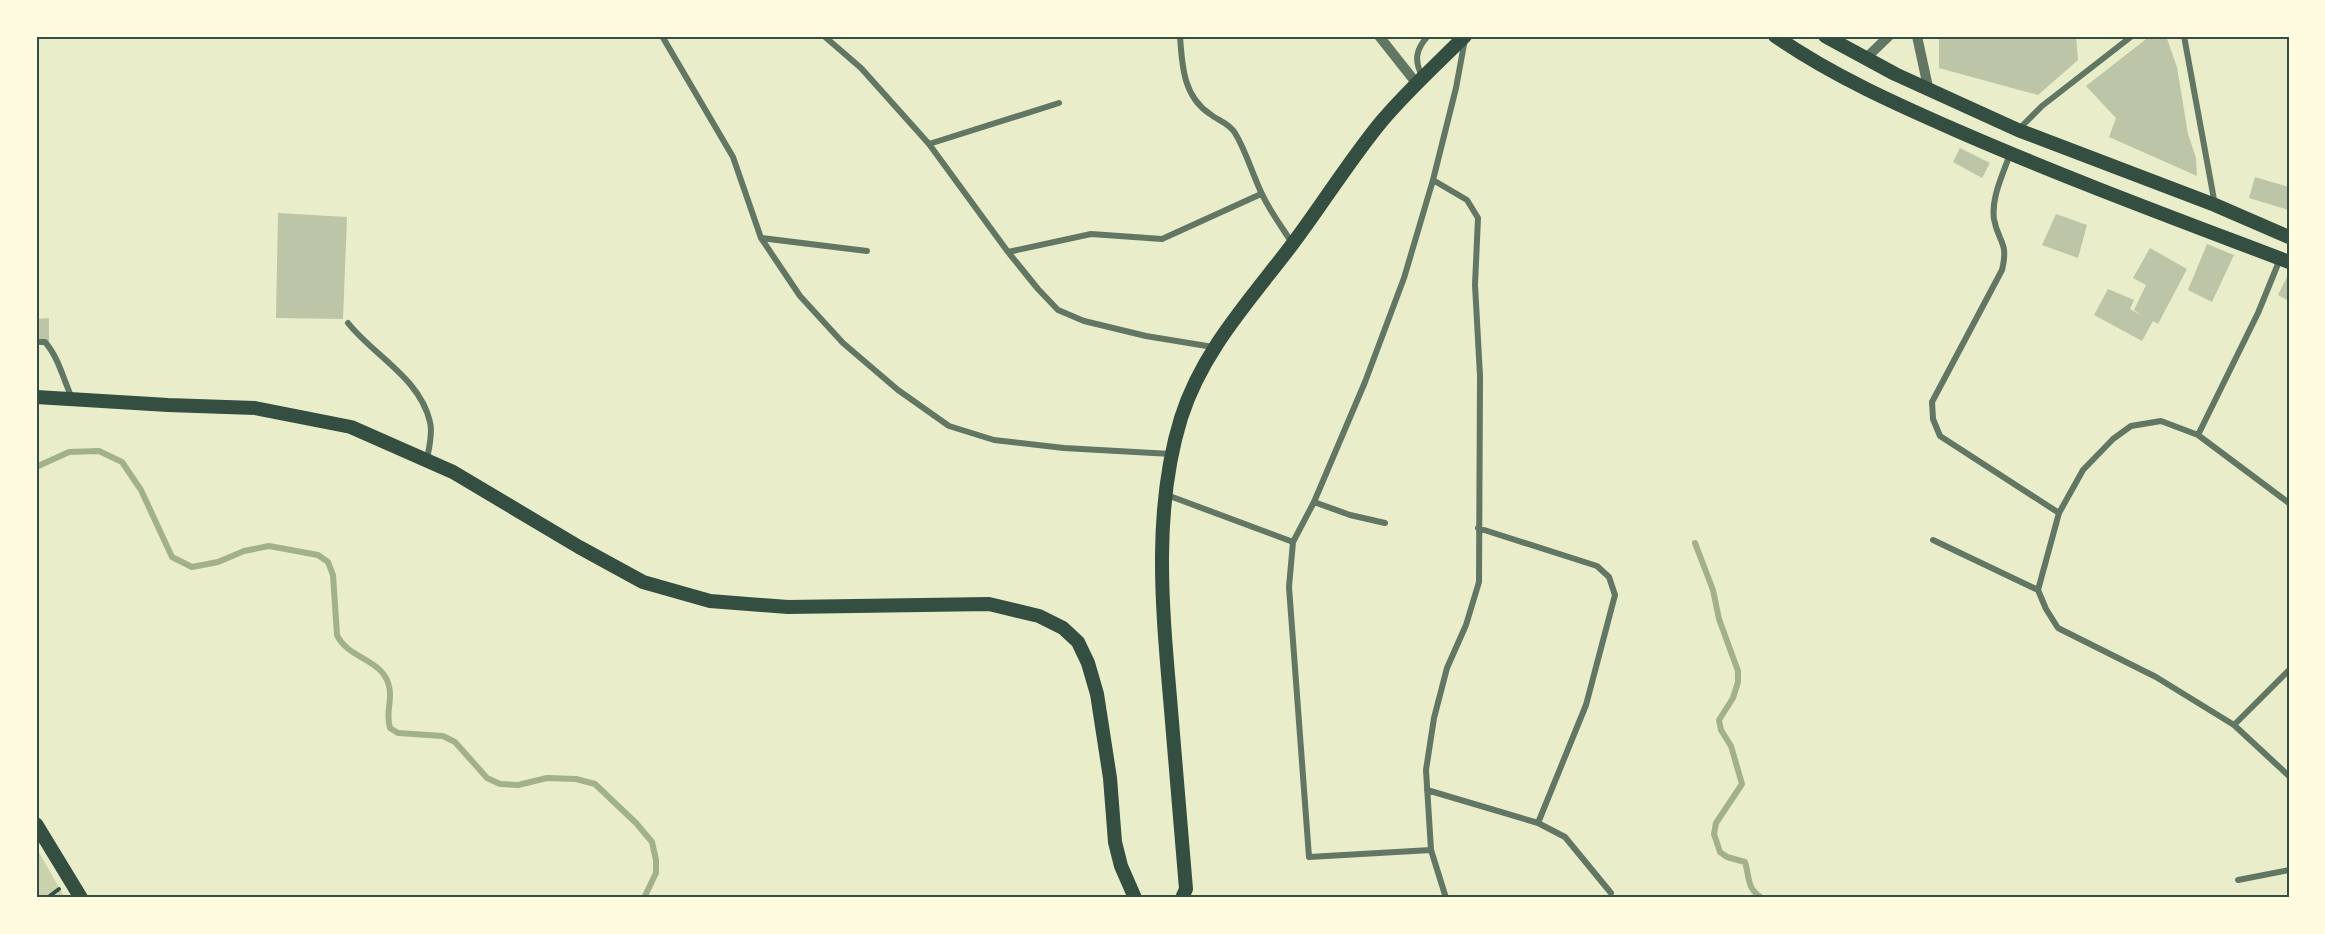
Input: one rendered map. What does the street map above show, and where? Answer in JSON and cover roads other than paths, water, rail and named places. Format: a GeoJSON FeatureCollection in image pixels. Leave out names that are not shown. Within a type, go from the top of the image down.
{"type":"FeatureCollection","features":[{"type":"Feature","properties":{"kind":"main road"},"geometry":{"type":"LineString","coordinates":[[1185,895],[1162,613],[1162,554],[1172,454],[1188,399],[1213,348],[1293,244],[1357,153],[1382,121],[1465,36]]}},
{"type":"Feature","properties":{"kind":"main road"},"geometry":{"type":"LineString","coordinates":[[1775,36],[1825,68],[1862,88],[2010,154],[2285,260]]}},
{"type":"Feature","properties":{"kind":"main road"},"geometry":{"type":"LineString","coordinates":[[1825,36],[1865,59],[2018,130],[2215,205],[2289,237]]}},
{"type":"Feature","properties":{"kind":"main road"},"geometry":{"type":"LineString","coordinates":[[36,397],[255,408],[351,427],[428,459],[644,582],[710,601],[788,607],[989,604],[1038,616],[1063,628],[1078,642],[1088,663],[1097,694],[1110,778],[1115,842],[1121,866],[1136,898]]}},
{"type":"Feature","properties":{"kind":"main road"},"geometry":{"type":"LineString","coordinates":[[36,824],[81,898]]}},
{"type":"Feature","properties":{"kind":"street"},"geometry":{"type":"LineString","coordinates":[[662,36],[733,157],[761,238],[800,296],[843,343],[898,390],[949,426],[994,440],[1064,448],[1172,454]]}},
{"type":"Feature","properties":{"kind":"street"},"geometry":{"type":"LineString","coordinates":[[824,36],[861,68],[929,144],[1008,252],[1058,310],[1084,321],[1213,348]]}},
{"type":"Feature","properties":{"kind":"street"},"geometry":{"type":"LineString","coordinates":[[1180,36],[1183,74],[1197,103],[1211,115],[1224,121],[1234,131],[1261,194],[1293,244]]}},
{"type":"Feature","properties":{"kind":"street"},"geometry":{"type":"LineString","coordinates":[[1379,36],[1420,81]]}},
{"type":"Feature","properties":{"kind":"street"},"geometry":{"type":"LineString","coordinates":[[1420,81],[1417,62],[1418,48],[1428,36]]}},
{"type":"Feature","properties":{"kind":"street"},"geometry":{"type":"LineString","coordinates":[[1431,850],[1309,857],[1289,587],[1293,542],[1314,502],[1365,382],[1404,278],[1433,180],[1456,88],[1465,36]]}},
{"type":"Feature","properties":{"kind":"street"},"geometry":{"type":"LineString","coordinates":[[1865,59],[1889,36]]}},
{"type":"Feature","properties":{"kind":"street"},"geometry":{"type":"LineString","coordinates":[[1917,36],[1928,87]]}},
{"type":"Feature","properties":{"kind":"street"},"geometry":{"type":"LineString","coordinates":[[2018,130],[2042,106],[2132,36]]}},
{"type":"Feature","properties":{"kind":"street"},"geometry":{"type":"LineString","coordinates":[[2184,36],[2215,205]]}},
{"type":"Feature","properties":{"kind":"street"},"geometry":{"type":"LineString","coordinates":[[929,144],[1059,104]]}},
{"type":"Feature","properties":{"kind":"street"},"geometry":{"type":"LineString","coordinates":[[2010,154],[1997,191],[1994,219],[2006,253],[2002,270],[1932,402],[1933,419],[1940,436],[2060,513]]}},
{"type":"Feature","properties":{"kind":"street"},"geometry":{"type":"LineString","coordinates":[[1433,180],[1467,200],[1478,218],[1475,285],[1480,376],[1479,582],[1466,625],[1447,668],[1434,718],[1426,770],[1431,850],[1446,898]]}},
{"type":"Feature","properties":{"kind":"street"},"geometry":{"type":"LineString","coordinates":[[1008,252],[1091,234],[1162,239],[1261,194]]}},
{"type":"Feature","properties":{"kind":"street"},"geometry":{"type":"LineString","coordinates":[[761,238],[867,251]]}},
{"type":"Feature","properties":{"kind":"street"},"geometry":{"type":"LineString","coordinates":[[2198,435],[2285,260]]}},
{"type":"Feature","properties":{"kind":"street"},"geometry":{"type":"LineString","coordinates":[[348,323],[354,331],[393,364],[424,404],[431,424],[428,459]]}},
{"type":"Feature","properties":{"kind":"street"},"geometry":{"type":"LineString","coordinates":[[36,342],[45,342],[56,355],[62,376],[73,399]]}},
{"type":"Feature","properties":{"kind":"street"},"geometry":{"type":"LineString","coordinates":[[2289,503],[2198,435],[2161,421],[2131,426],[2113,439],[2083,470],[2060,513],[2038,590],[2058,628],[2156,677],[2234,725],[2289,776]]}},
{"type":"Feature","properties":{"kind":"street"},"geometry":{"type":"LineString","coordinates":[[1167,495],[1293,542]]}},
{"type":"Feature","properties":{"kind":"street"},"geometry":{"type":"LineString","coordinates":[[1314,502],[1350,515],[1385,523]]}},
{"type":"Feature","properties":{"kind":"street"},"geometry":{"type":"LineString","coordinates":[[1478,528],[1597,566],[1609,577],[1615,595],[1586,705],[1538,823]]}},
{"type":"Feature","properties":{"kind":"street"},"geometry":{"type":"LineString","coordinates":[[1933,540],[2038,590]]}},
{"type":"Feature","properties":{"kind":"street"},"geometry":{"type":"LineString","coordinates":[[2234,725],[2289,670]]}},
{"type":"Feature","properties":{"kind":"street"},"geometry":{"type":"LineString","coordinates":[[1427,790],[1538,823],[1565,837],[1611,893]]}},
{"type":"Feature","properties":{"kind":"street"},"geometry":{"type":"LineString","coordinates":[[2238,880],[2289,870]]}},
{"type":"Feature","properties":{"kind":"waterway"},"geometry":{"type":"LineString","coordinates":[[36,467],[69,452],[99,451],[122,462],[141,490],[172,557],[192,567],[218,562],[244,551],[269,546],[318,555],[328,562],[333,575],[337,635],[342,643],[373,664],[385,677],[390,691],[388,716],[390,728],[398,733],[443,736],[455,742],[487,778],[500,784],[518,785],[547,778],[576,779],[595,784],[636,823],[652,842],[656,873],[644,898]]}},
{"type":"Feature","properties":{"kind":"waterway"},"geometry":{"type":"LineString","coordinates":[[1695,543],[1713,590],[1719,619],[1738,671],[1738,682],[1733,698],[1719,720],[1721,730],[1731,746],[1742,784],[1716,823],[1714,834],[1720,852],[1727,857],[1745,862],[1749,882],[1753,890],[1762,898]]}}]}
